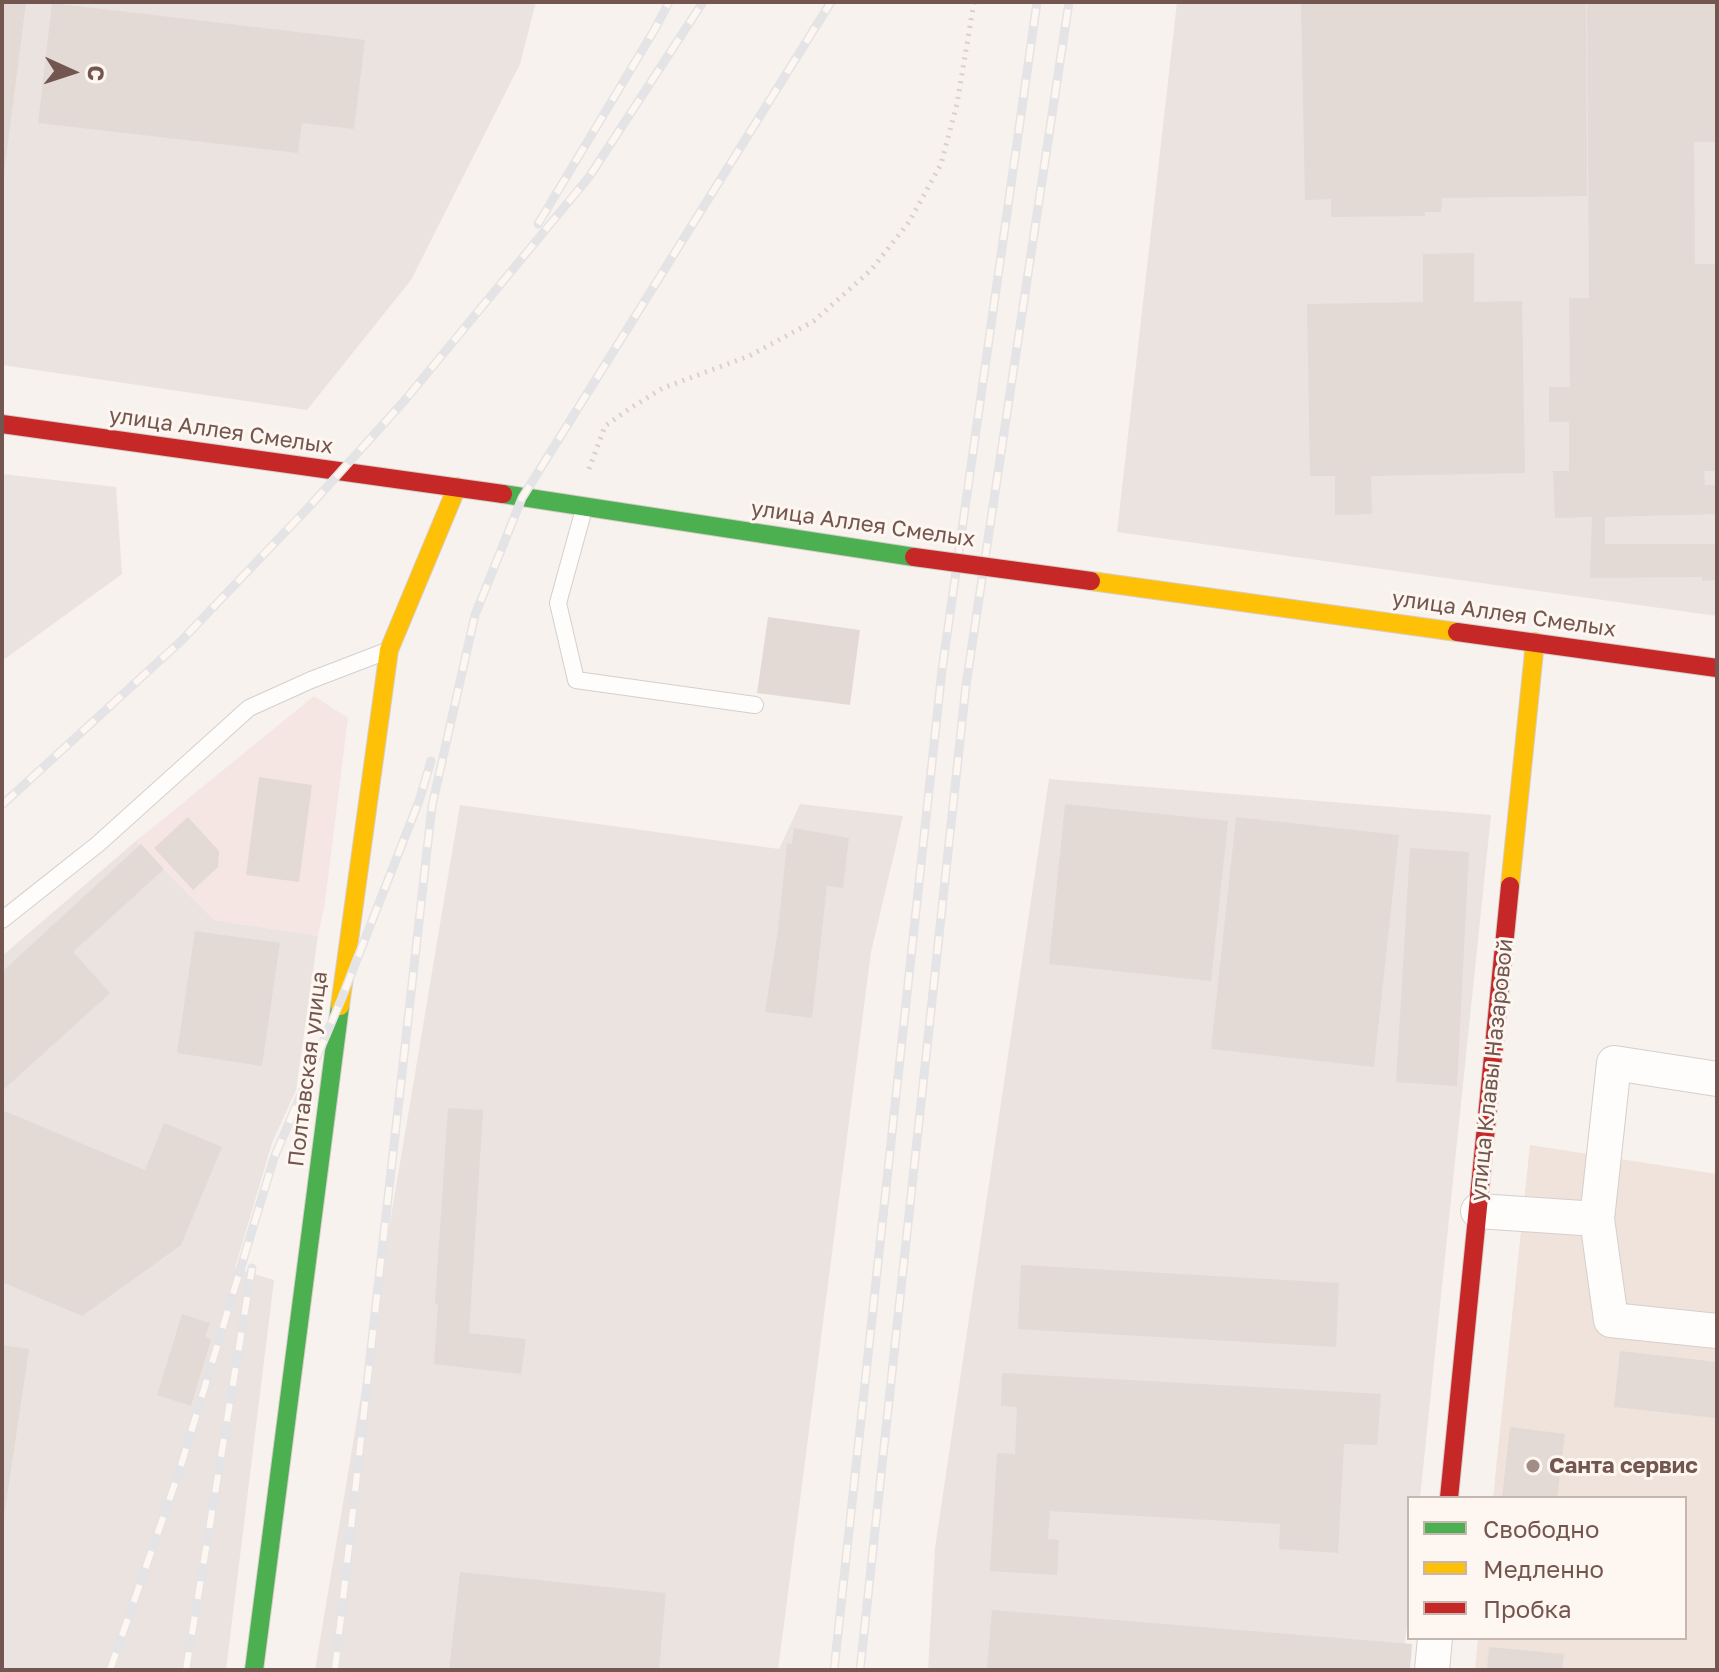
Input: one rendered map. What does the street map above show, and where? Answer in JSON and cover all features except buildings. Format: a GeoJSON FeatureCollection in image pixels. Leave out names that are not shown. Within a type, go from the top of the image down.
{"type":"FeatureCollection","features":[{"type":"Feature","properties":{"kind":"street","name":"улица Аллея Смелых"},"geometry":{"type":"LineString","coordinates":[[2,424],[457,487],[914,557],[1717,668]]}},
{"type":"Feature","properties":{"kind":"street","name":"Полтавская улица"},"geometry":{"type":"LineString","coordinates":[[254,1670],[389,650],[457,487]]}},
{"type":"Feature","properties":{"kind":"street","name":"улица Клавы Назаровой"},"geometry":{"type":"LineString","coordinates":[[1449,1496],[1535,642]]}},
{"type":"Feature","properties":{"kind":"street"},"geometry":{"type":"LineString","coordinates":[[1717,1079],[1614,1063],[1597,1219],[1611,1320],[1717,1331]]}},
{"type":"Feature","properties":{"kind":"street"},"geometry":{"type":"LineString","coordinates":[[1478,1211],[1597,1219]]}},
{"type":"Feature","properties":{"kind":"street"},"geometry":{"type":"LineString","coordinates":[[1432,1670],[1435,1640]]}},
{"type":"Feature","properties":{"kind":"lane"},"geometry":{"type":"LineString","coordinates":[[584,507],[558,603],[576,680],[755,705]]}},
{"type":"Feature","properties":{"kind":"lane"},"geometry":{"type":"LineString","coordinates":[[2,920],[98,844],[249,708],[389,650]]}},
{"type":"Feature","properties":{"kind":"path"},"geometry":{"type":"LineString","coordinates":[[584,507],[589,461],[605,426],[663,388],[749,356],[814,321],[871,270],[909,222],[941,164],[957,104],[974,2]]}},
{"type":"Feature","properties":{"kind":"shaded area"},"geometry":{"type":"Polygon","coordinates":[[[2,2],[536,2],[520,64],[411,280],[307,410],[2,365],[2,2]]]}},
{"type":"Feature","properties":{"kind":"shaded area"},"geometry":{"type":"Polygon","coordinates":[[[1177,2],[1717,2],[1717,616],[1117,532],[1177,2]]]}},
{"type":"Feature","properties":{"kind":"shaded area"},"geometry":{"type":"Polygon","coordinates":[[[2,474],[116,487],[122,574],[2,661],[2,474]]]}},
{"type":"Feature","properties":{"kind":"shaded area"},"geometry":{"type":"Polygon","coordinates":[[[314,696],[348,718],[325,903],[318,936],[214,920],[136,841],[314,696]]]}},
{"type":"Feature","properties":{"kind":"shaded area"},"geometry":{"type":"Polygon","coordinates":[[[1049,779],[1491,815],[1420,1496],[1407,1496],[1407,1624],[1402,1670],[928,1670],[935,1548],[1049,779]]]}},
{"type":"Feature","properties":{"kind":"shaded area"},"geometry":{"type":"Polygon","coordinates":[[[800,804],[903,816],[871,952],[778,1670],[315,1670],[460,805],[779,849],[800,804]]]}},
{"type":"Feature","properties":{"kind":"shaded area"},"geometry":{"type":"Polygon","coordinates":[[[136,841],[214,920],[318,936],[296,1090],[272,1143],[235,1268],[274,1280],[226,1670],[2,1670],[2,956],[136,841]]]}},
{"type":"Feature","properties":{"kind":"shaded area"},"geometry":{"type":"Polygon","coordinates":[[[1530,1145],[1717,1174],[1717,1670],[1475,1670],[1478,1640],[1687,1640],[1687,1496],[1493,1496],[1530,1145]]]}},
{"type":"Feature","properties":{"kind":"railway"},"geometry":{"type":"LineString","coordinates":[[538,224],[669,2]]}},
{"type":"Feature","properties":{"kind":"railway"},"geometry":{"type":"LineString","coordinates":[[2,805],[181,641],[308,508],[405,400],[589,177],[703,2]]}},
{"type":"Feature","properties":{"kind":"railway"},"geometry":{"type":"LineString","coordinates":[[335,1670],[432,806],[475,615],[522,498],[831,2]]}},
{"type":"Feature","properties":{"kind":"railway"},"geometry":{"type":"LineString","coordinates":[[834,1670],[942,670],[1037,2]]}},
{"type":"Feature","properties":{"kind":"railway"},"geometry":{"type":"LineString","coordinates":[[860,1670],[966,685],[1069,2]]}},
{"type":"Feature","properties":{"kind":"railway"},"geometry":{"type":"LineString","coordinates":[[110,1670],[179,1472],[274,1158],[341,1000],[419,801],[431,761]]}},
{"type":"Feature","properties":{"kind":"railway"},"geometry":{"type":"LineString","coordinates":[[186,1670],[252,1268]]}},
{"type":"Feature","properties":{"kind":"traffic: fast"},"geometry":{"type":"LineString","coordinates":[[503,494],[914,557]]}},
{"type":"Feature","properties":{"kind":"traffic: fast"},"geometry":{"type":"LineString","coordinates":[[254,1670],[340,1006]]}},
{"type":"Feature","properties":{"kind":"traffic: slow"},"geometry":{"type":"LineString","coordinates":[[340,1006],[389,650],[457,487]]}},
{"type":"Feature","properties":{"kind":"traffic: slow"},"geometry":{"type":"LineString","coordinates":[[1091,581],[1457,632]]}},
{"type":"Feature","properties":{"kind":"traffic: slow"},"geometry":{"type":"LineString","coordinates":[[1510,886],[1535,642]]}},
{"type":"Feature","properties":{"kind":"traffic: jam"},"geometry":{"type":"LineString","coordinates":[[2,424],[503,494]]}},
{"type":"Feature","properties":{"kind":"traffic: jam"},"geometry":{"type":"LineString","coordinates":[[914,557],[1091,581]]}},
{"type":"Feature","properties":{"kind":"traffic: jam"},"geometry":{"type":"LineString","coordinates":[[1457,632],[1717,668]]}},
{"type":"Feature","properties":{"kind":"traffic: jam"},"geometry":{"type":"LineString","coordinates":[[1449,1496],[1510,886]]}},
{"type":"Feature","properties":{"kind":"place","name":"Санта сервис"},"geometry":{"type":"Point","coordinates":[1533,1466]}}]}
